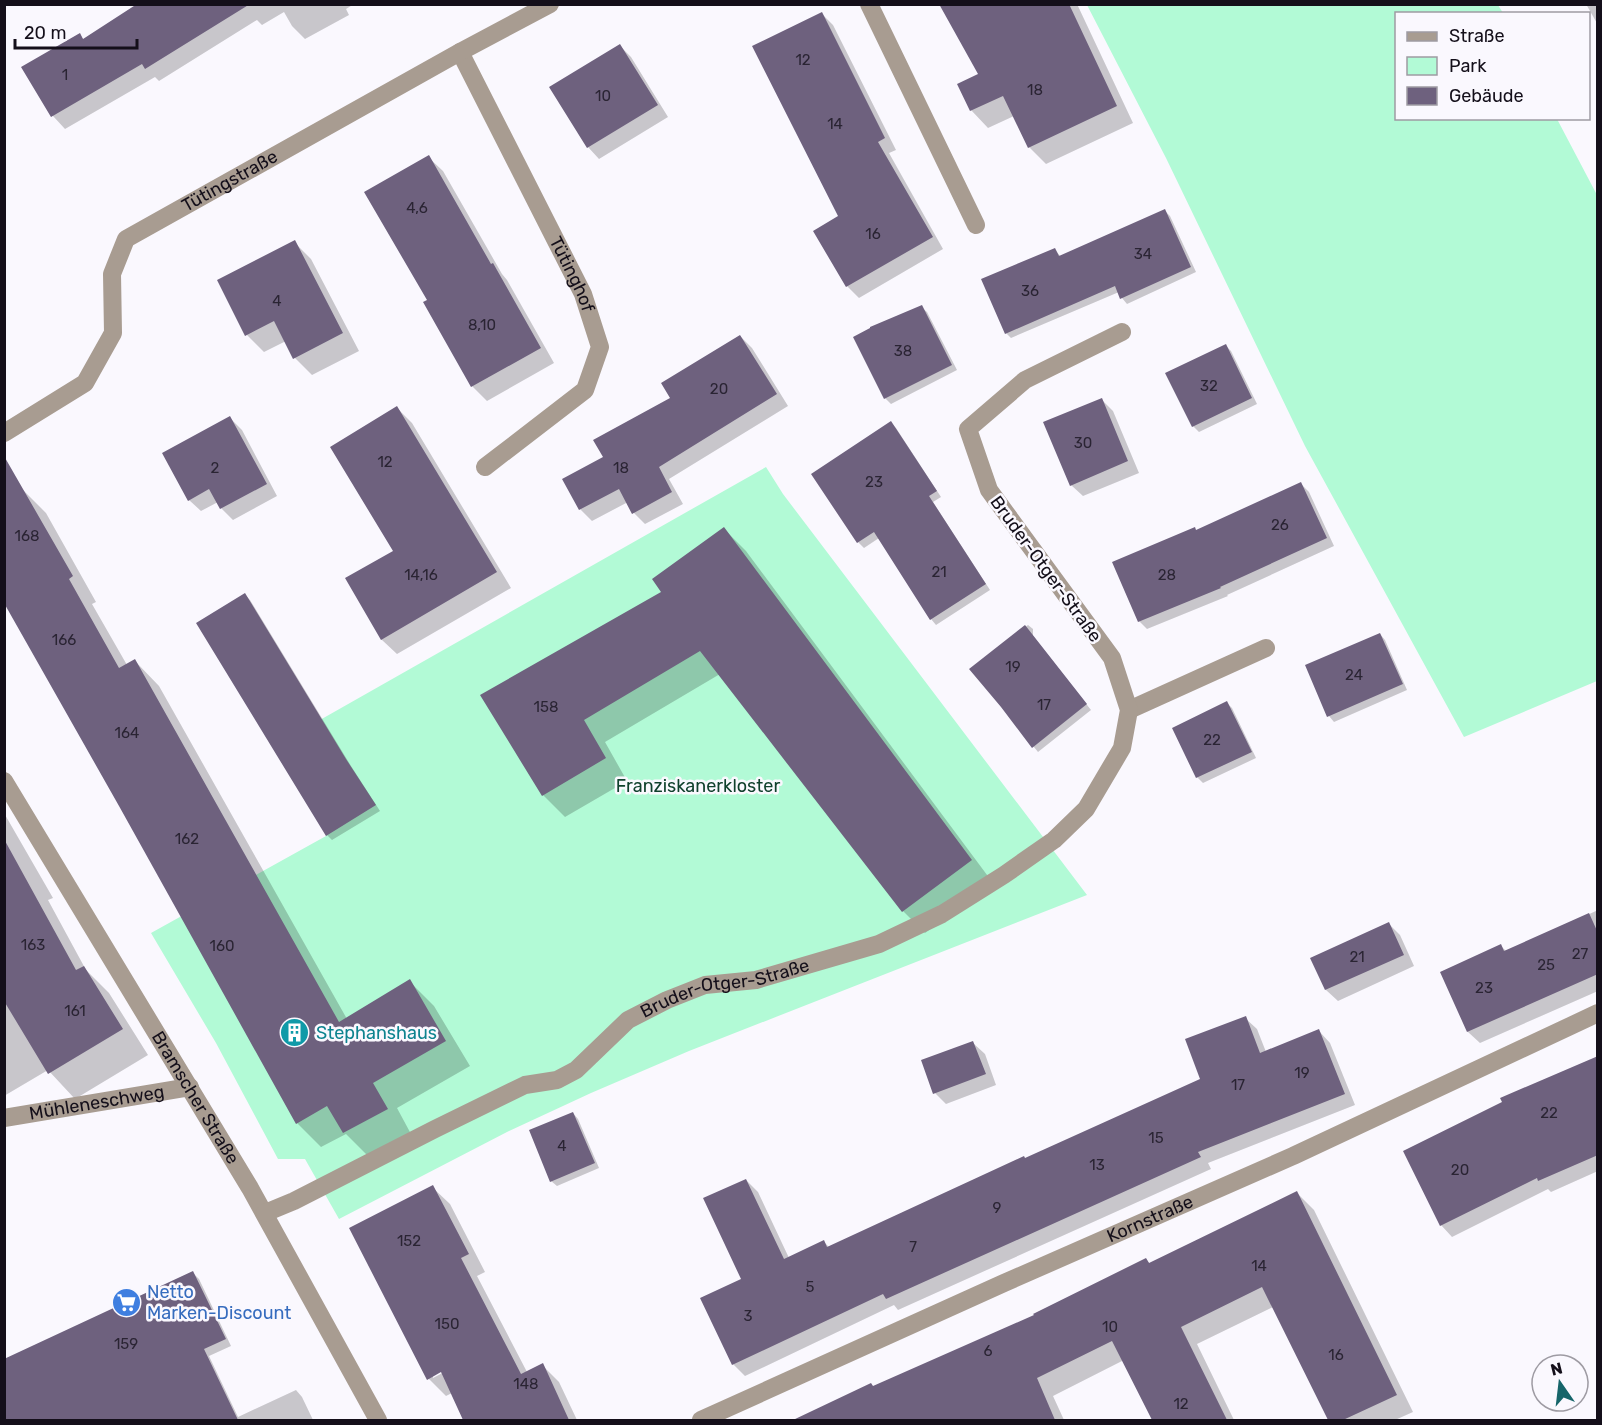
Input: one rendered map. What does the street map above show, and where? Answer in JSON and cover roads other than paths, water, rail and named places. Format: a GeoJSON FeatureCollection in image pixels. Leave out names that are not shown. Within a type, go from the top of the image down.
{"type":"FeatureCollection","features":[{"type":"Feature","properties":{"kind":"street","name":"Tütingstraße"},"geometry":{"type":"LineString","coordinates":[[4,433],[85,383],[113,333],[112,274],[126,239],[550,4]]}},
{"type":"Feature","properties":{"kind":"street"},"geometry":{"type":"LineString","coordinates":[[869,4],[976,225]]}},
{"type":"Feature","properties":{"kind":"street","name":"Tütinghof"},"geometry":{"type":"LineString","coordinates":[[460,52],[583,294],[600,347],[585,390],[485,467]]}},
{"type":"Feature","properties":{"kind":"street","name":"Bruder-Otger-Straße"},"geometry":{"type":"LineString","coordinates":[[265,1214],[525,1084],[557,1080],[576,1070],[628,1020],[667,1000],[705,985],[756,980],[879,944],[942,914],[1054,840],[1086,809],[1122,748],[1129,710],[1112,658],[989,490],[968,429],[1025,380],[1122,332]]}},
{"type":"Feature","properties":{"kind":"street"},"geometry":{"type":"LineString","coordinates":[[1129,710],[1266,648]]}},
{"type":"Feature","properties":{"kind":"street","name":"Bramscher Straße"},"geometry":{"type":"LineString","coordinates":[[4,781],[190,1086],[265,1214],[378,1420]]}},
{"type":"Feature","properties":{"kind":"street","name":"Kornstraße"},"geometry":{"type":"LineString","coordinates":[[701,1420],[1004,1282],[1293,1156],[1598,1013]]}},
{"type":"Feature","properties":{"kind":"street","name":"Mühleneschweg"},"geometry":{"type":"LineString","coordinates":[[4,1118],[190,1086]]}},
{"type":"Feature","properties":{"kind":"place","name":"Stephanshaus"},"geometry":{"type":"Point","coordinates":[295,1033]}},
{"type":"Feature","properties":{"kind":"place","name":"Netto Marken-Discount"},"geometry":{"type":"Point","coordinates":[126,1302]}},
{"type":"Feature","properties":{"kind":"park label","name":"Franziskanerkloster"},"geometry":{"type":"Point","coordinates":[698,786]}}]}
